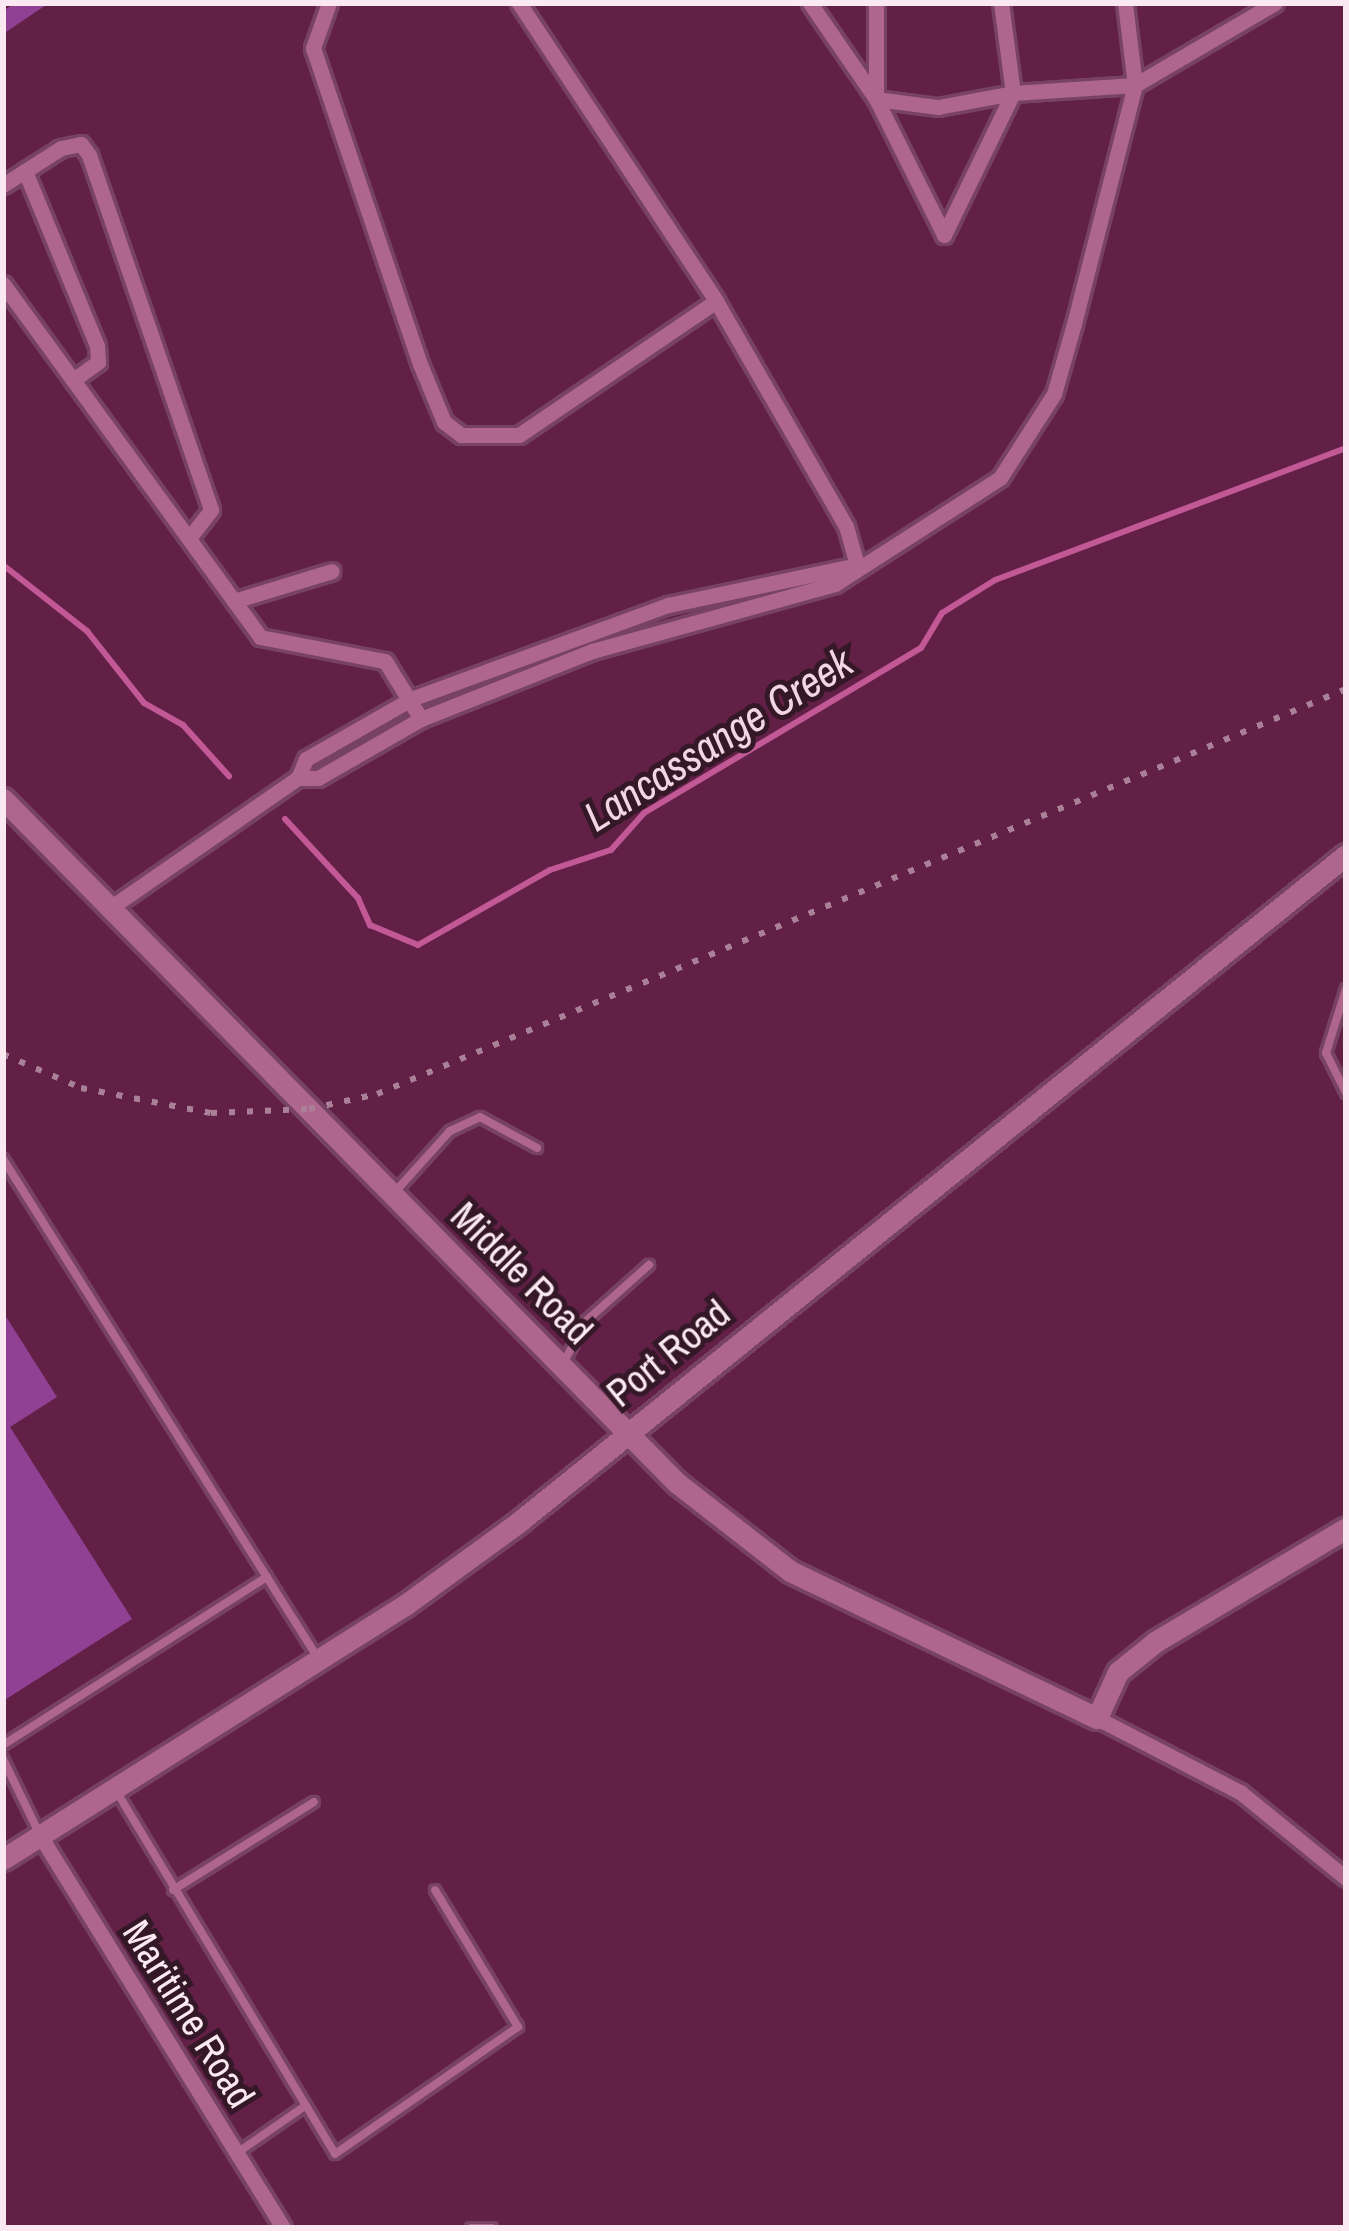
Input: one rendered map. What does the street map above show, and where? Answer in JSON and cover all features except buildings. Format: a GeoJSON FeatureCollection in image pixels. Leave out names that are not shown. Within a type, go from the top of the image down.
{"type":"FeatureCollection","features":[{"type":"Feature","properties":{"kind":"main road","name":"Middle Road"},"geometry":{"type":"LineString","coordinates":[[3,799],[722,1523],[790,1571],[1097,1718]]}},
{"type":"Feature","properties":{"kind":"main road","name":"Port Road"},"geometry":{"type":"LineString","coordinates":[[3,1859],[320,1661],[628,1432],[1346,855]]}},
{"type":"Feature","properties":{"kind":"main road"},"geometry":{"type":"LineString","coordinates":[[1097,1718],[1118,1672],[1155,1642],[1346,1528]]}},
{"type":"Feature","properties":{"kind":"street"},"geometry":{"type":"LineString","coordinates":[[329,3],[314,48],[420,364],[444,422],[461,435],[519,434],[716,301]]}},
{"type":"Feature","properties":{"kind":"street"},"geometry":{"type":"LineString","coordinates":[[519,3],[716,301],[846,526],[857,565]]}},
{"type":"Feature","properties":{"kind":"street"},"geometry":{"type":"LineString","coordinates":[[810,3],[876,99],[944,235],[1013,93],[1001,3]]}},
{"type":"Feature","properties":{"kind":"street"},"geometry":{"type":"LineString","coordinates":[[876,3],[876,99]]}},
{"type":"Feature","properties":{"kind":"street"},"geometry":{"type":"LineString","coordinates":[[298,778],[318,778],[421,719],[592,651],[835,584],[857,565],[1000,478],[1054,394],[1135,85],[1125,3]]}},
{"type":"Feature","properties":{"kind":"street"},"geometry":{"type":"LineString","coordinates":[[876,99],[938,106],[1013,93],[1135,85],[1275,3]]}},
{"type":"Feature","properties":{"kind":"street"},"geometry":{"type":"LineString","coordinates":[[3,185],[61,148],[81,144],[89,155],[211,510],[189,538]]}},
{"type":"Feature","properties":{"kind":"street"},"geometry":{"type":"LineString","coordinates":[[25,171],[97,346],[98,362],[73,380]]}},
{"type":"Feature","properties":{"kind":"street"},"geometry":{"type":"LineString","coordinates":[[3,284],[234,601],[277,646],[385,661],[421,719]]}},
{"type":"Feature","properties":{"kind":"street"},"geometry":{"type":"LineString","coordinates":[[110,908],[298,778],[306,760],[411,699],[668,604],[857,565]]}},
{"type":"Feature","properties":{"kind":"street"},"geometry":{"type":"LineString","coordinates":[[234,601],[332,571]]}},
{"type":"Feature","properties":{"kind":"street"},"geometry":{"type":"LineString","coordinates":[[1097,1718],[1240,1792],[1346,1878]]}},
{"type":"Feature","properties":{"kind":"street","name":"Maritime Road"},"geometry":{"type":"LineString","coordinates":[[39,1834],[284,2228]]}},
{"type":"Feature","properties":{"kind":"lane"},"geometry":{"type":"LineString","coordinates":[[1346,989],[1327,1053],[1346,1093]]}},
{"type":"Feature","properties":{"kind":"lane"},"geometry":{"type":"LineString","coordinates":[[393,1194],[450,1131],[480,1117],[537,1148]]}},
{"type":"Feature","properties":{"kind":"lane"},"geometry":{"type":"LineString","coordinates":[[3,1159],[320,1661]]}},
{"type":"Feature","properties":{"kind":"lane"},"geometry":{"type":"LineString","coordinates":[[562,1365],[585,1322],[650,1264]]}},
{"type":"Feature","properties":{"kind":"lane"},"geometry":{"type":"LineString","coordinates":[[3,1745],[267,1577]]}},
{"type":"Feature","properties":{"kind":"lane"},"geometry":{"type":"LineString","coordinates":[[3,1759],[39,1834]]}},
{"type":"Feature","properties":{"kind":"lane"},"geometry":{"type":"LineString","coordinates":[[114,1788],[335,2155],[518,2027],[435,1890]]}},
{"type":"Feature","properties":{"kind":"lane"},"geometry":{"type":"LineString","coordinates":[[173,1890],[314,1802]]}},
{"type":"Feature","properties":{"kind":"lane"},"geometry":{"type":"LineString","coordinates":[[237,2153],[305,2106]]}},
{"type":"Feature","properties":{"kind":"lane"},"geometry":{"type":"LineString","coordinates":[[471,2228],[492,2228]]}},
{"type":"Feature","properties":{"kind":"waterway","name":"Lancassange Creek"},"geometry":{"type":"LineString","coordinates":[[285,819],[358,898],[370,925],[418,945],[550,870],[611,850],[644,813],[921,648],[942,613],[995,580],[1346,448]]}},
{"type":"Feature","properties":{"kind":"waterway","name":"Lancassange Creek"},"geometry":{"type":"LineString","coordinates":[[3,565],[87,631],[144,703],[183,725],[229,776]]}},
{"type":"Feature","properties":{"kind":"railway"},"geometry":{"type":"LineString","coordinates":[[3,1054],[81,1088],[211,1113],[309,1109],[377,1094],[1346,689]]}}]}
